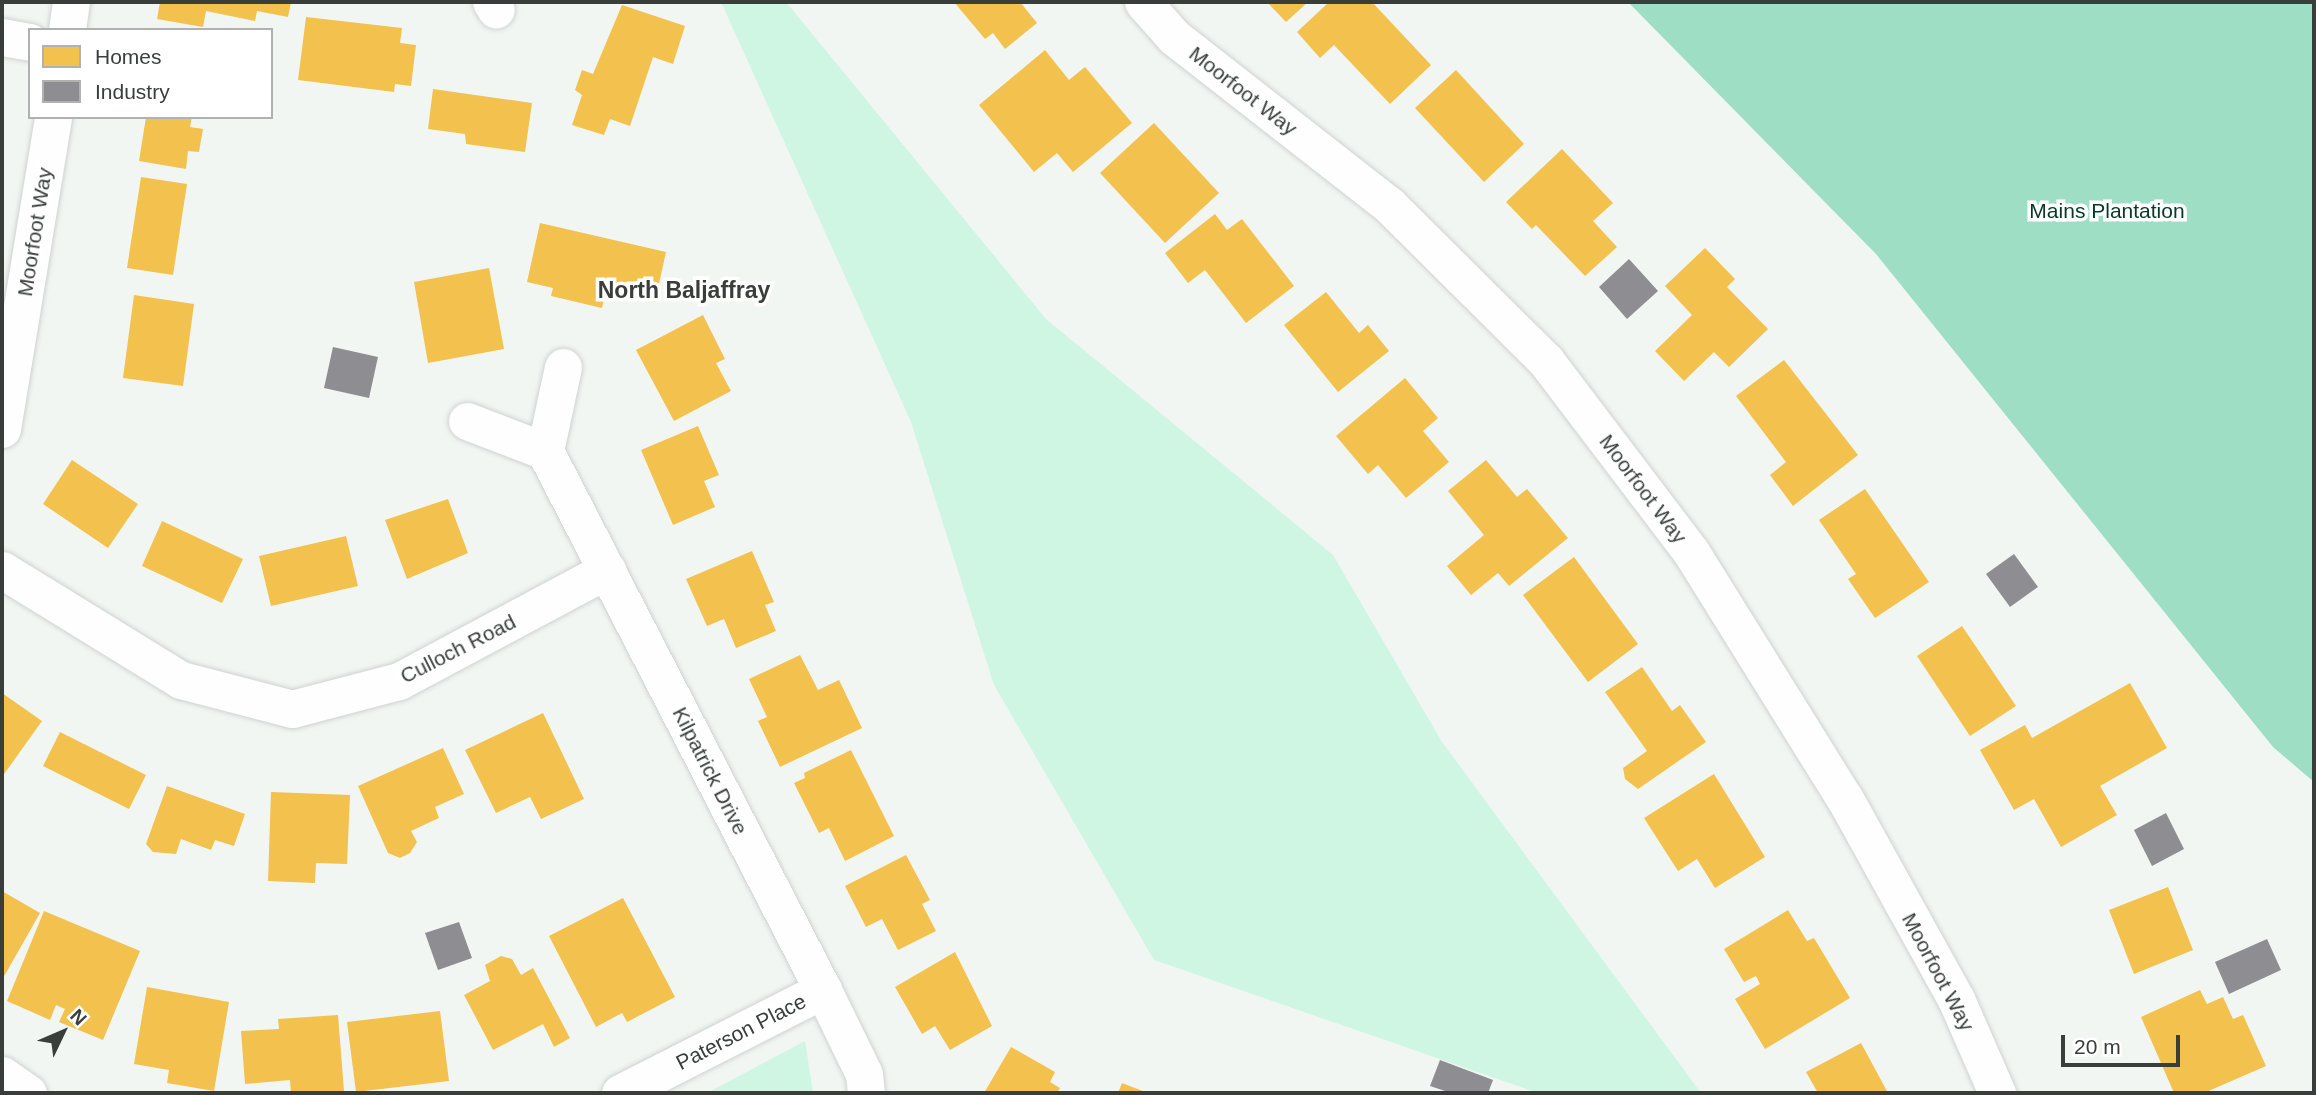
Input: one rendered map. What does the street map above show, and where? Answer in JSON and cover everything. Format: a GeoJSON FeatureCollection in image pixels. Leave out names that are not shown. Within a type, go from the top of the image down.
{"type":"FeatureCollection","features":[{"type":"Feature","properties":{"kind":"street"},"geometry":{"type":"LineString","coordinates":[[67,28],[71,2]]}},
{"type":"Feature","properties":{"kind":"street","name":"Moorfoot Way"},"geometry":{"type":"LineString","coordinates":[[1143,2],[1174,37],[1389,205],[1546,361],[1691,552],[1845,799],[1956,999],[1997,1093]]}},
{"type":"Feature","properties":{"kind":"street"},"geometry":{"type":"LineString","coordinates":[[2,37],[28,42]]}},
{"type":"Feature","properties":{"kind":"street","name":"Moorfoot Way"},"geometry":{"type":"LineString","coordinates":[[2,429],[53,119]]}},
{"type":"Feature","properties":{"kind":"street"},"geometry":{"type":"LineString","coordinates":[[467,421],[545,451],[563,368]]}},
{"type":"Feature","properties":{"kind":"street","name":"Kilpatrick Drive"},"geometry":{"type":"LineString","coordinates":[[545,451],[823,990],[864,1074],[866,1093]]}},
{"type":"Feature","properties":{"kind":"street","name":"Culloch Road"},"geometry":{"type":"LineString","coordinates":[[2,570],[181,680],[292,709],[399,681],[607,570]]}},
{"type":"Feature","properties":{"kind":"street","name":"Paterson Place"},"geometry":{"type":"LineString","coordinates":[[620,1093],[823,990]]}},
{"type":"Feature","properties":{"kind":"street"},"geometry":{"type":"LineString","coordinates":[[2,1075],[28,1093]]}},
{"type":"Feature","properties":{"kind":"green space"},"geometry":{"type":"Polygon","coordinates":[[[721,2],[786,2],[1046,319],[1333,555],[1442,742],[1701,1093],[1538,1093],[1154,960],[994,685],[911,422],[721,2]]]}},
{"type":"Feature","properties":{"kind":"green space","name":"Mains Plantation"},"geometry":{"type":"Polygon","coordinates":[[[1628,2],[2314,2],[2314,782],[2273,747],[1876,254],[1628,2]]]}},
{"type":"Feature","properties":{"kind":"green space"},"geometry":{"type":"Polygon","coordinates":[[[805,1041],[813,1093],[707,1093],[805,1041]]]}},
{"type":"Feature","properties":{"kind":"building: Homes"},"geometry":{"type":"Polygon","coordinates":[[[160,2],[291,2],[288,17],[257,11],[255,21],[206,11],[203,27],[157,19],[160,2]]]}},
{"type":"Feature","properties":{"kind":"building: Homes"},"geometry":{"type":"Polygon","coordinates":[[[954,2],[1020,2],[1037,23],[1005,49],[993,33],[985,39],[954,2]]]}},
{"type":"Feature","properties":{"kind":"building: Homes"},"geometry":{"type":"Polygon","coordinates":[[[1267,2],[1308,2],[1286,22],[1267,2]]]}},
{"type":"Feature","properties":{"kind":"building: Homes"},"geometry":{"type":"Polygon","coordinates":[[[1329,2],[1372,2],[1431,65],[1390,104],[1334,45],[1320,58],[1297,32],[1329,2]]]}},
{"type":"Feature","properties":{"kind":"building: Homes"},"geometry":{"type":"Polygon","coordinates":[[[622,5],[685,26],[673,64],[653,57],[630,126],[610,119],[604,135],[572,125],[582,95],[575,90],[582,70],[593,74],[622,5]]]}},
{"type":"Feature","properties":{"kind":"building: Homes"},"geometry":{"type":"Polygon","coordinates":[[[306,17],[402,28],[400,43],[416,45],[411,86],[395,84],[394,92],[298,80],[306,17]]]}},
{"type":"Feature","properties":{"kind":"building: Homes"},"geometry":{"type":"Polygon","coordinates":[[[1045,50],[1069,80],[1085,67],[1132,123],[1073,172],[1057,153],[1034,172],[979,105],[1045,50]]]}},
{"type":"Feature","properties":{"kind":"building: Homes"},"geometry":{"type":"Polygon","coordinates":[[[1456,70],[1524,144],[1484,182],[1415,108],[1456,70]]]}},
{"type":"Feature","properties":{"kind":"building: Homes"},"geometry":{"type":"Polygon","coordinates":[[[433,89],[532,103],[525,152],[466,144],[465,134],[428,129],[433,89]]]}},
{"type":"Feature","properties":{"kind":"building: Homes"},"geometry":{"type":"Polygon","coordinates":[[[146,119],[192,119],[190,127],[203,129],[199,152],[188,151],[186,169],[139,161],[146,119]]]}},
{"type":"Feature","properties":{"kind":"building: Homes"},"geometry":{"type":"Polygon","coordinates":[[[1154,123],[1219,193],[1165,243],[1100,173],[1154,123]]]}},
{"type":"Feature","properties":{"kind":"building: Homes"},"geometry":{"type":"Polygon","coordinates":[[[1562,149],[1613,203],[1593,221],[1617,247],[1585,276],[1536,225],[1532,229],[1506,202],[1562,149]]]}},
{"type":"Feature","properties":{"kind":"building: Homes"},"geometry":{"type":"Polygon","coordinates":[[[141,177],[187,184],[173,275],[127,268],[141,177]]]}},
{"type":"Feature","properties":{"kind":"building: Homes"},"geometry":{"type":"Polygon","coordinates":[[[1215,214],[1227,230],[1242,219],[1294,286],[1246,323],[1205,270],[1188,283],[1165,253],[1215,214]]]}},
{"type":"Feature","properties":{"kind":"building: Homes"},"geometry":{"type":"Polygon","coordinates":[[[540,223],[666,252],[655,302],[606,291],[602,308],[551,296],[553,288],[527,282],[540,223]]]}},
{"type":"Feature","properties":{"kind":"building: Homes"},"geometry":{"type":"Polygon","coordinates":[[[1705,248],[1735,279],[1727,287],[1768,329],[1729,367],[1714,352],[1684,381],[1655,351],[1692,315],[1665,286],[1705,248]]]}},
{"type":"Feature","properties":{"kind":"building: Homes"},"geometry":{"type":"Polygon","coordinates":[[[489,268],[504,349],[428,363],[414,282],[489,268]]]}},
{"type":"Feature","properties":{"kind":"building: Homes"},"geometry":{"type":"Polygon","coordinates":[[[1326,292],[1359,333],[1368,325],[1389,351],[1338,392],[1284,325],[1326,292]]]}},
{"type":"Feature","properties":{"kind":"building: Homes"},"geometry":{"type":"Polygon","coordinates":[[[134,295],[194,304],[183,386],[123,378],[134,295]]]}},
{"type":"Feature","properties":{"kind":"building: Homes"},"geometry":{"type":"Polygon","coordinates":[[[703,315],[725,359],[716,363],[731,391],[674,421],[636,350],[703,315]]]}},
{"type":"Feature","properties":{"kind":"building: Homes"},"geometry":{"type":"Polygon","coordinates":[[[1784,360],[1858,455],[1793,506],[1770,475],[1786,462],[1736,396],[1784,360]]]}},
{"type":"Feature","properties":{"kind":"building: Homes"},"geometry":{"type":"Polygon","coordinates":[[[1405,378],[1438,418],[1423,431],[1449,462],[1406,498],[1378,465],[1368,474],[1336,436],[1405,378]]]}},
{"type":"Feature","properties":{"kind":"building: Homes"},"geometry":{"type":"Polygon","coordinates":[[[698,426],[719,475],[704,481],[715,507],[673,525],[641,450],[698,426]]]}},
{"type":"Feature","properties":{"kind":"building: Homes"},"geometry":{"type":"Polygon","coordinates":[[[72,460],[138,504],[108,548],[43,504],[72,460]]]}},
{"type":"Feature","properties":{"kind":"building: Homes"},"geometry":{"type":"Polygon","coordinates":[[[1486,460],[1517,497],[1527,489],[1568,538],[1509,586],[1498,573],[1471,595],[1447,566],[1484,535],[1448,491],[1486,460]]]}},
{"type":"Feature","properties":{"kind":"building: Homes"},"geometry":{"type":"Polygon","coordinates":[[[1865,489],[1929,582],[1875,618],[1848,579],[1856,574],[1819,520],[1865,489]]]}},
{"type":"Feature","properties":{"kind":"building: Homes"},"geometry":{"type":"Polygon","coordinates":[[[448,499],[468,553],[407,579],[385,520],[448,499]]]}},
{"type":"Feature","properties":{"kind":"building: Homes"},"geometry":{"type":"Polygon","coordinates":[[[162,521],[243,559],[222,603],[142,566],[162,521]]]}},
{"type":"Feature","properties":{"kind":"building: Homes"},"geometry":{"type":"Polygon","coordinates":[[[346,536],[358,586],[271,606],[259,556],[346,536]]]}},
{"type":"Feature","properties":{"kind":"building: Homes"},"geometry":{"type":"Polygon","coordinates":[[[752,551],[774,602],[765,605],[776,631],[736,648],[724,619],[707,626],[686,579],[752,551]]]}},
{"type":"Feature","properties":{"kind":"building: Homes"},"geometry":{"type":"Polygon","coordinates":[[[1574,557],[1638,644],[1588,682],[1523,595],[1574,557]]]}},
{"type":"Feature","properties":{"kind":"building: Homes"},"geometry":{"type":"Polygon","coordinates":[[[1962,626],[2016,706],[1970,736],[1917,656],[1962,626]]]}},
{"type":"Feature","properties":{"kind":"building: Homes"},"geometry":{"type":"Polygon","coordinates":[[[800,655],[818,690],[839,680],[862,728],[780,767],[758,721],[767,717],[749,679],[800,655]]]}},
{"type":"Feature","properties":{"kind":"building: Homes"},"geometry":{"type":"Polygon","coordinates":[[[1642,667],[1672,711],[1680,705],[1706,742],[1638,789],[1625,779],[1623,768],[1647,751],[1605,692],[1642,667]]]}},
{"type":"Feature","properties":{"kind":"building: Homes"},"geometry":{"type":"Polygon","coordinates":[[[2130,683],[2167,748],[2100,786],[2117,815],[2061,847],[2034,799],[2014,810],[1980,750],[2025,725],[2032,738],[2130,683]]]}},
{"type":"Feature","properties":{"kind":"building: Homes"},"geometry":{"type":"Polygon","coordinates":[[[2,693],[42,721],[2,777],[2,693]]]}},
{"type":"Feature","properties":{"kind":"building: Homes"},"geometry":{"type":"Polygon","coordinates":[[[543,713],[584,799],[541,819],[530,797],[496,813],[465,750],[543,713]]]}},
{"type":"Feature","properties":{"kind":"building: Homes"},"geometry":{"type":"Polygon","coordinates":[[[60,732],[146,775],[129,809],[43,766],[60,732]]]}},
{"type":"Feature","properties":{"kind":"building: Homes"},"geometry":{"type":"Polygon","coordinates":[[[443,748],[464,794],[435,807],[439,818],[411,831],[417,842],[410,853],[400,858],[388,853],[358,786],[443,748]]]}},
{"type":"Feature","properties":{"kind":"building: Homes"},"geometry":{"type":"Polygon","coordinates":[[[851,750],[894,836],[845,861],[829,828],[819,833],[794,783],[805,778],[804,773],[851,750]]]}},
{"type":"Feature","properties":{"kind":"building: Homes"},"geometry":{"type":"Polygon","coordinates":[[[1714,774],[1765,857],[1715,888],[1697,859],[1678,871],[1644,818],[1714,774]]]}},
{"type":"Feature","properties":{"kind":"building: Homes"},"geometry":{"type":"Polygon","coordinates":[[[167,786],[245,814],[234,846],[215,840],[211,850],[181,839],[176,854],[153,852],[146,844],[167,786]]]}},
{"type":"Feature","properties":{"kind":"building: Homes"},"geometry":{"type":"Polygon","coordinates":[[[271,792],[350,795],[347,864],[316,863],[315,883],[268,881],[271,792]]]}},
{"type":"Feature","properties":{"kind":"building: Homes"},"geometry":{"type":"Polygon","coordinates":[[[906,855],[930,900],[922,904],[936,931],[898,950],[882,919],[866,927],[845,886],[906,855]]]}},
{"type":"Feature","properties":{"kind":"building: Homes"},"geometry":{"type":"Polygon","coordinates":[[[2168,887],[2193,950],[2134,974],[2109,910],[2168,887]]]}},
{"type":"Feature","properties":{"kind":"building: Homes"},"geometry":{"type":"Polygon","coordinates":[[[2,891],[40,913],[2,980],[2,891]]]}},
{"type":"Feature","properties":{"kind":"building: Homes"},"geometry":{"type":"Polygon","coordinates":[[[623,898],[675,997],[627,1022],[622,1013],[596,1027],[549,936],[623,898]]]}},
{"type":"Feature","properties":{"kind":"building: Homes"},"geometry":{"type":"Polygon","coordinates":[[[1788,910],[1807,941],[1814,938],[1850,998],[1765,1049],[1735,999],[1760,984],[1756,976],[1744,982],[1724,949],[1788,910]]]}},
{"type":"Feature","properties":{"kind":"building: Homes"},"geometry":{"type":"Polygon","coordinates":[[[44,911],[140,951],[103,1040],[59,1022],[65,1009],[56,1005],[50,1020],[7,1001],[44,911]]]}},
{"type":"Feature","properties":{"kind":"building: Homes"},"geometry":{"type":"Polygon","coordinates":[[[955,952],[992,1026],[950,1050],[935,1026],[922,1034],[895,987],[955,952]]]}},
{"type":"Feature","properties":{"kind":"building: Homes"},"geometry":{"type":"Polygon","coordinates":[[[501,956],[512,959],[521,975],[533,968],[570,1038],[554,1047],[543,1024],[493,1050],[464,995],[490,981],[485,965],[501,956]]]}},
{"type":"Feature","properties":{"kind":"building: Homes"},"geometry":{"type":"Polygon","coordinates":[[[147,987],[229,1002],[214,1091],[167,1083],[169,1070],[134,1064],[147,987]]]}},
{"type":"Feature","properties":{"kind":"building: Homes"},"geometry":{"type":"Polygon","coordinates":[[[2200,990],[2207,1004],[2223,997],[2233,1019],[2243,1015],[2266,1066],[2204,1093],[2174,1093],[2141,1017],[2200,990]]]}},
{"type":"Feature","properties":{"kind":"building: Homes"},"geometry":{"type":"Polygon","coordinates":[[[440,1011],[449,1081],[356,1092],[347,1022],[440,1011]]]}},
{"type":"Feature","properties":{"kind":"building: Homes"},"geometry":{"type":"Polygon","coordinates":[[[338,1015],[344,1091],[291,1093],[290,1080],[245,1084],[241,1031],[279,1029],[278,1019],[338,1015]]]}},
{"type":"Feature","properties":{"kind":"building: Homes"},"geometry":{"type":"Polygon","coordinates":[[[1861,1043],[1888,1093],[1818,1093],[1806,1072],[1861,1043]]]}},
{"type":"Feature","properties":{"kind":"building: Homes"},"geometry":{"type":"Polygon","coordinates":[[[1011,1047],[1055,1072],[1050,1082],[1060,1088],[1057,1093],[984,1093],[1011,1047]]]}},
{"type":"Feature","properties":{"kind":"building: Homes"},"geometry":{"type":"Polygon","coordinates":[[[1122,1083],[1148,1093],[1118,1093],[1122,1083]]]}},
{"type":"Feature","properties":{"kind":"building: Industry"},"geometry":{"type":"Polygon","coordinates":[[[1629,259],[1658,291],[1627,319],[1599,287],[1629,259]]]}},
{"type":"Feature","properties":{"kind":"building: Industry"},"geometry":{"type":"Polygon","coordinates":[[[333,347],[378,357],[369,398],[324,388],[333,347]]]}},
{"type":"Feature","properties":{"kind":"building: Industry"},"geometry":{"type":"Polygon","coordinates":[[[2014,554],[2038,587],[2010,607],[1986,574],[2014,554]]]}},
{"type":"Feature","properties":{"kind":"building: Industry"},"geometry":{"type":"Polygon","coordinates":[[[2166,813],[2184,849],[2152,866],[2134,830],[2166,813]]]}},
{"type":"Feature","properties":{"kind":"building: Industry"},"geometry":{"type":"Polygon","coordinates":[[[459,922],[472,958],[438,970],[425,933],[459,922]]]}},
{"type":"Feature","properties":{"kind":"building: Industry"},"geometry":{"type":"Polygon","coordinates":[[[2267,939],[2281,970],[2229,994],[2215,962],[2267,939]]]}},
{"type":"Feature","properties":{"kind":"building: Industry"},"geometry":{"type":"Polygon","coordinates":[[[1440,1060],[1493,1080],[1488,1093],[1451,1093],[1430,1086],[1440,1060]]]}},
{"type":"Feature","properties":{"kind":"district","name":"North Baljaffray"},"geometry":{"type":"Point","coordinates":[684,290]}}]}
